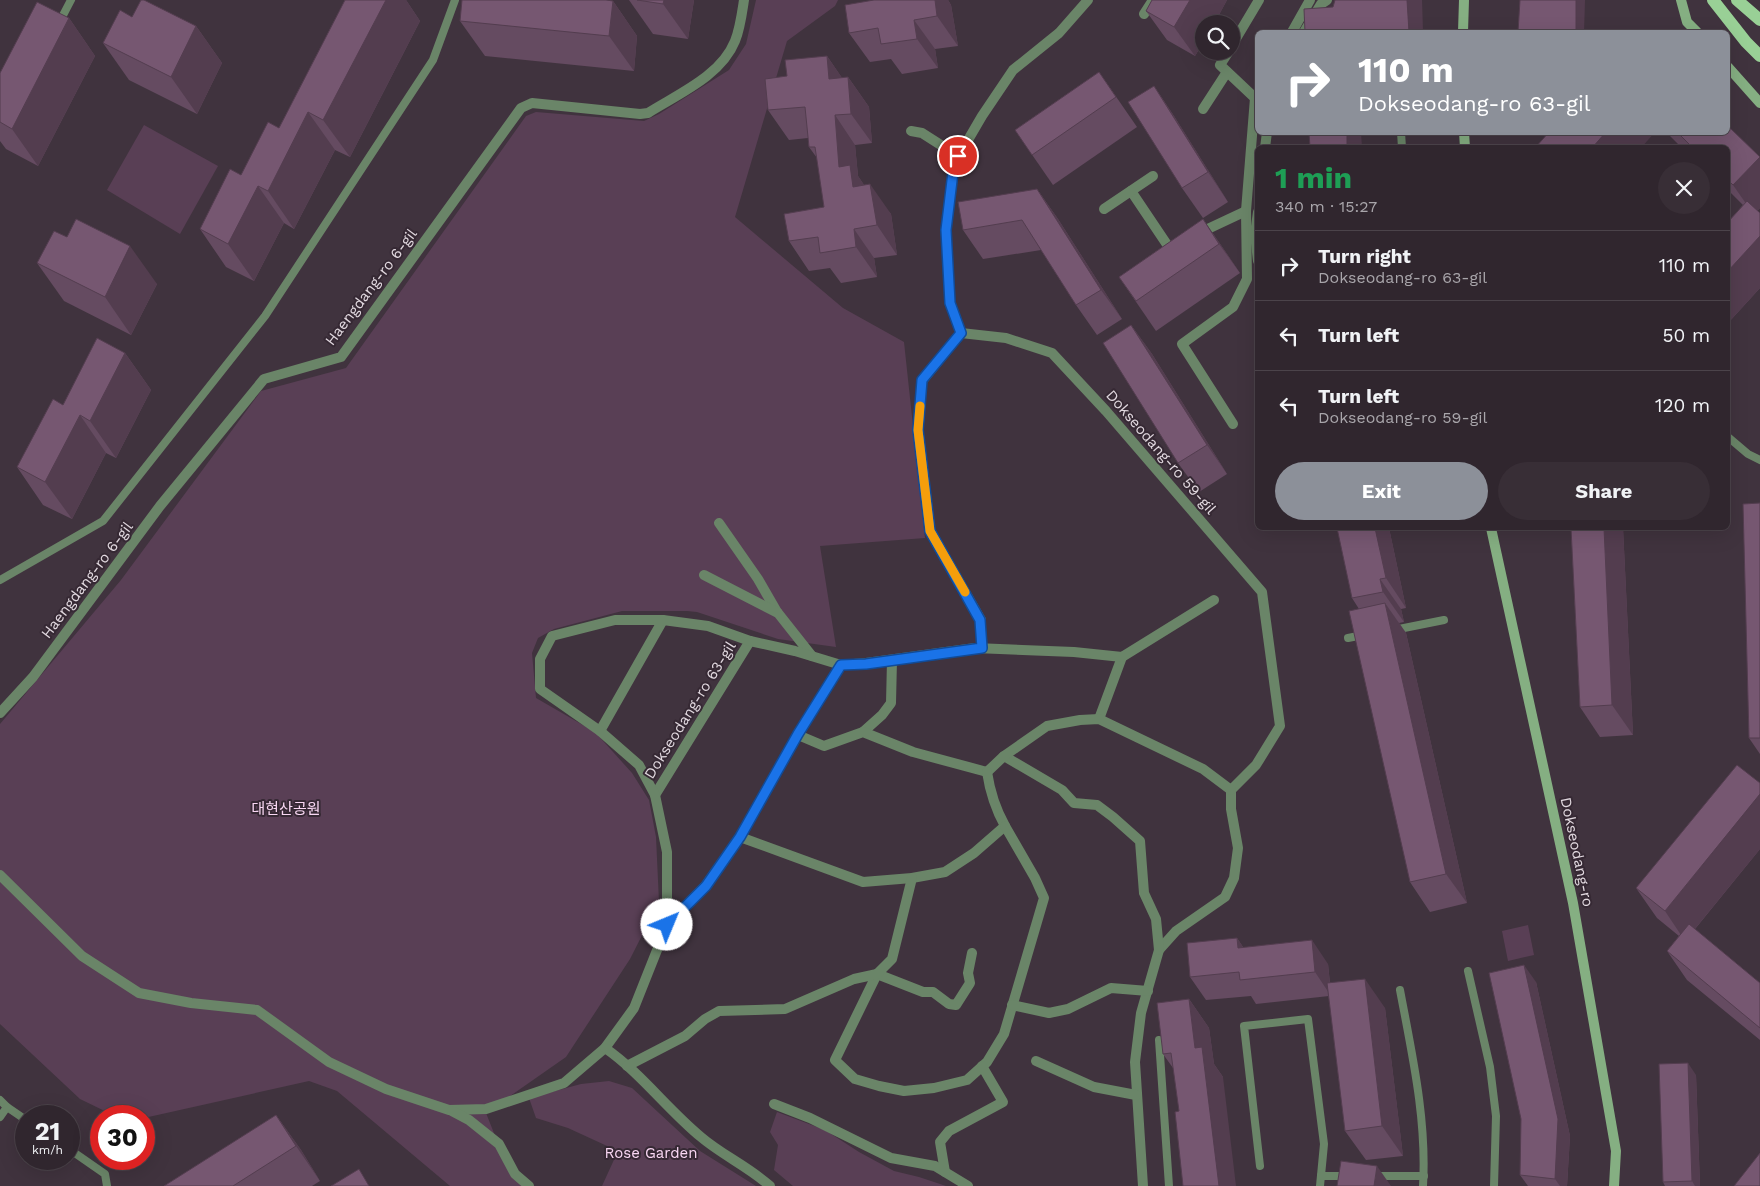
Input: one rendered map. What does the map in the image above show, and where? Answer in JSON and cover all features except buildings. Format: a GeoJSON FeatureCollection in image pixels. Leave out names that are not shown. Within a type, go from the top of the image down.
{"type":"FeatureCollection","features":[{"type":"Feature","properties":{"kind":"main road"},"geometry":{"type":"LineString","coordinates":[[1463,30],[1464,0]]}},
{"type":"Feature","properties":{"kind":"main road"},"geometry":{"type":"LineString","coordinates":[[1681,0],[1687,22],[1695,30]]}},
{"type":"Feature","properties":{"kind":"main road"},"geometry":{"type":"LineString","coordinates":[[1713,0],[1746,42],[1760,56]]}},
{"type":"Feature","properties":{"kind":"main road"},"geometry":{"type":"LineString","coordinates":[[1737,0],[1760,20]]}},
{"type":"Feature","properties":{"kind":"main road"},"geometry":{"type":"LineString","coordinates":[[1730,69],[1760,104]]}},
{"type":"Feature","properties":{"kind":"main road","name":"Dokseodang-ro"},"geometry":{"type":"LineString","coordinates":[[1491,530],[1572,903],[1616,1151],[1614,1186]]}},
{"type":"Feature","properties":{"kind":"street","name":"Haengdang-ro 6-gil"},"geometry":{"type":"LineString","coordinates":[[0,713],[33,677],[160,506],[264,380],[340,357],[521,108],[532,103],[640,114],[648,113],[721,65],[736,41],[744,0]]}},
{"type":"Feature","properties":{"kind":"street"},"geometry":{"type":"LineString","coordinates":[[982,648],[980,620],[930,531],[918,430],[922,380],[961,333],[950,303],[946,230],[954,164],[982,116],[1013,70],[1059,33],[1088,0]]}},
{"type":"Feature","properties":{"kind":"street"},"geometry":{"type":"LineString","coordinates":[[1144,14],[1153,0]]}},
{"type":"Feature","properties":{"kind":"street"},"geometry":{"type":"LineString","coordinates":[[1240,32],[1259,0]]}},
{"type":"Feature","properties":{"kind":"street"},"geometry":{"type":"LineString","coordinates":[[1293,30],[1310,0]]}},
{"type":"Feature","properties":{"kind":"street"},"geometry":{"type":"LineString","coordinates":[[1305,30],[1322,4],[1327,0]]}},
{"type":"Feature","properties":{"kind":"street"},"geometry":{"type":"LineString","coordinates":[[1223,60],[1220,65],[1255,95]]}},
{"type":"Feature","properties":{"kind":"street"},"geometry":{"type":"LineString","coordinates":[[1203,109],[1227,72]]}},
{"type":"Feature","properties":{"kind":"street"},"geometry":{"type":"LineString","coordinates":[[1233,424],[1182,344],[1233,307],[1247,279],[1246,211],[1255,108]]}},
{"type":"Feature","properties":{"kind":"street"},"geometry":{"type":"LineString","coordinates":[[911,131],[922,133],[958,156]]}},
{"type":"Feature","properties":{"kind":"street"},"geometry":{"type":"LineString","coordinates":[[1104,208],[1153,176]]}},
{"type":"Feature","properties":{"kind":"street"},"geometry":{"type":"LineString","coordinates":[[1131,191],[1170,249]]}},
{"type":"Feature","properties":{"kind":"street"},"geometry":{"type":"LineString","coordinates":[[1190,237],[1246,211]]}},
{"type":"Feature","properties":{"kind":"street","name":"Dokseodang-ro 59-gil"},"geometry":{"type":"LineString","coordinates":[[961,333],[1006,338],[1052,353],[1106,411],[1262,592],[1280,726],[1256,765],[1232,790]]}},
{"type":"Feature","properties":{"kind":"street"},"geometry":{"type":"LineString","coordinates":[[719,523],[758,579],[778,613],[812,656]]}},
{"type":"Feature","properties":{"kind":"street"},"geometry":{"type":"LineString","coordinates":[[704,575],[778,613]]}},
{"type":"Feature","properties":{"kind":"street"},"geometry":{"type":"LineString","coordinates":[[1098,719],[1122,657],[1214,600]]}},
{"type":"Feature","properties":{"kind":"street","name":"Dokseodang-ro 63-gil"},"geometry":{"type":"LineString","coordinates":[[0,875],[82,956],[139,993],[191,1003],[257,1010],[329,1062],[386,1089],[449,1110],[486,1109],[564,1083],[605,1048],[634,1008],[667,925],[667,852],[656,794],[639,765],[600,731],[540,689],[540,659],[552,636],[615,620],[663,620],[708,626],[750,641],[841,665],[982,648],[1074,652],[1122,657]]}},
{"type":"Feature","properties":{"kind":"street"},"geometry":{"type":"LineString","coordinates":[[600,731],[663,620]]}},
{"type":"Feature","properties":{"kind":"street","name":"Dokseodang-ro 63-gil"},"geometry":{"type":"LineString","coordinates":[[656,794],[750,641]]}},
{"type":"Feature","properties":{"kind":"street"},"geometry":{"type":"LineString","coordinates":[[798,734],[824,746],[863,732],[882,715],[891,703],[892,660]]}},
{"type":"Feature","properties":{"kind":"street"},"geometry":{"type":"LineString","coordinates":[[667,925],[706,886],[740,837],[798,734],[841,665]]}},
{"type":"Feature","properties":{"kind":"street"},"geometry":{"type":"LineString","coordinates":[[987,772],[1004,756],[1047,726],[1098,719],[1203,769],[1232,790],[1230,808],[1238,848],[1234,878],[1225,896],[1176,931],[1159,950]]}},
{"type":"Feature","properties":{"kind":"street"},"geometry":{"type":"LineString","coordinates":[[863,732],[913,752],[987,772]]}},
{"type":"Feature","properties":{"kind":"street"},"geometry":{"type":"LineString","coordinates":[[1004,756],[1062,790],[1074,803],[1097,805],[1114,817],[1140,841],[1144,893],[1156,919],[1159,950],[1141,1013],[1135,1062],[1142,1186]]}},
{"type":"Feature","properties":{"kind":"street"},"geometry":{"type":"LineString","coordinates":[[912,878],[892,959],[876,974],[835,1060],[855,1078],[904,1091],[934,1088],[967,1080],[987,1062],[1004,1034],[1044,898],[1035,878],[997,812],[990,792],[987,772]]}},
{"type":"Feature","properties":{"kind":"street"},"geometry":{"type":"LineString","coordinates":[[740,837],[864,882],[912,878],[945,872],[974,853],[1005,826]]}},
{"type":"Feature","properties":{"kind":"street"},"geometry":{"type":"LineString","coordinates":[[627,1066],[685,1036],[705,1019],[719,1011],[785,1008],[854,978],[876,974],[923,992],[933,992],[949,1004],[956,1005],[970,983],[968,973],[972,953]]}},
{"type":"Feature","properties":{"kind":"street"},"geometry":{"type":"LineString","coordinates":[[1012,1005],[1050,1013],[1068,1009],[1111,988],[1148,992]]}},
{"type":"Feature","properties":{"kind":"street"},"geometry":{"type":"LineString","coordinates":[[605,1048],[623,1060],[627,1066],[655,1090],[676,1116],[703,1139],[759,1176],[770,1186]]}},
{"type":"Feature","properties":{"kind":"street"},"geometry":{"type":"LineString","coordinates":[[1036,1061],[1094,1087],[1136,1095]]}},
{"type":"Feature","properties":{"kind":"street"},"geometry":{"type":"LineString","coordinates":[[944,1172],[940,1142],[949,1131],[1003,1102],[982,1066]]}},
{"type":"Feature","properties":{"kind":"street"},"geometry":{"type":"LineString","coordinates":[[774,1104],[810,1118],[891,1158],[935,1166],[968,1186]]}},
{"type":"Feature","properties":{"kind":"street"},"geometry":{"type":"LineString","coordinates":[[449,1110],[469,1120],[499,1144],[514,1174],[529,1186]]}},
{"type":"Feature","properties":{"kind":"lane"},"geometry":{"type":"LineString","coordinates":[[56,28],[71,0]]}},
{"type":"Feature","properties":{"kind":"lane"},"geometry":{"type":"LineString","coordinates":[[0,580],[103,521],[261,322],[433,60],[454,0]]}},
{"type":"Feature","properties":{"kind":"lane"},"geometry":{"type":"LineString","coordinates":[[1730,439],[1748,454],[1760,460]]}},
{"type":"Feature","properties":{"kind":"lane"},"geometry":{"type":"LineString","coordinates":[[1386,631],[1444,620]]}},
{"type":"Feature","properties":{"kind":"lane"},"geometry":{"type":"LineString","coordinates":[[1348,638],[1367,635]]}},
{"type":"Feature","properties":{"kind":"lane"},"geometry":{"type":"LineString","coordinates":[[1468,971],[1490,1067],[1496,1116],[1494,1186]]}},
{"type":"Feature","properties":{"kind":"lane"},"geometry":{"type":"LineString","coordinates":[[1400,990],[1420,1100],[1424,1186]]}},
{"type":"Feature","properties":{"kind":"lane"},"geometry":{"type":"LineString","coordinates":[[1260,1166],[1244,1026],[1308,1019],[1324,1144],[1320,1186]]}},
{"type":"Feature","properties":{"kind":"lane"},"geometry":{"type":"LineString","coordinates":[[1159,1040],[1169,1186]]}},
{"type":"Feature","properties":{"kind":"lane"},"geometry":{"type":"LineString","coordinates":[[0,1100],[15,1112]]}},
{"type":"Feature","properties":{"kind":"lane"},"geometry":{"type":"LineString","coordinates":[[0,1117],[7,1107]]}},
{"type":"Feature","properties":{"kind":"lane"},"geometry":{"type":"LineString","coordinates":[[80,1156],[106,1174],[107,1186]]}},
{"type":"Feature","properties":{"kind":"lane"},"geometry":{"type":"LineString","coordinates":[[1321,1176],[1358,1176]]}},
{"type":"Feature","properties":{"kind":"lane"},"geometry":{"type":"LineString","coordinates":[[1368,1176],[1424,1176]]}},
{"type":"Feature","properties":{"kind":"green space","name":"대현산공원"},"geometry":{"type":"Polygon","coordinates":[[[756,0],[838,0],[835,6],[787,41],[735,217],[843,308],[904,342],[925,538],[820,546],[836,647],[778,639],[697,612],[687,611],[622,611],[554,629],[538,638],[532,653],[536,698],[595,732],[632,773],[649,800],[656,837],[659,902],[630,959],[566,1057],[486,1113],[511,1176],[522,1186],[450,1186],[337,1091],[309,1081],[155,1116],[155,1105],[92,1105],[80,1099],[0,1024],[0,724],[121,580],[261,391],[346,368],[526,116],[536,112],[644,121],[659,114],[729,70],[746,44],[756,0]]]}},
{"type":"Feature","properties":{"kind":"green space"},"geometry":{"type":"Polygon","coordinates":[[[144,125],[218,166],[180,234],[107,190],[144,125]]]}},
{"type":"Feature","properties":{"kind":"green space"},"geometry":{"type":"Polygon","coordinates":[[[1528,925],[1534,955],[1508,961],[1502,931],[1528,925]]]}},
{"type":"Feature","properties":{"kind":"green space","name":"Rose Garden"},"geometry":{"type":"Polygon","coordinates":[[[609,1081],[632,1088],[700,1151],[756,1186],[602,1186],[618,1151],[568,1128],[536,1118],[529,1098],[581,1084],[609,1081]]]}},
{"type":"Feature","properties":{"kind":"green space"},"geometry":{"type":"Polygon","coordinates":[[[777,1112],[825,1130],[859,1152],[894,1171],[946,1186],[793,1186],[774,1170],[778,1145],[770,1132],[777,1112]]]}},
{"type":"Feature","properties":{"kind":"slow traffic"},"geometry":{"type":"LineString","coordinates":[[920,406],[918,430],[930,531],[965,592]]}},
{"type":"Feature","properties":{"kind":"route"},"geometry":{"type":"LineString","coordinates":[[667,925],[706,886],[740,837],[798,734],[841,665],[866,664],[982,648],[980,620],[930,531],[918,430],[922,380],[961,333],[950,303],[946,230],[954,164],[958,156]]}}]}
